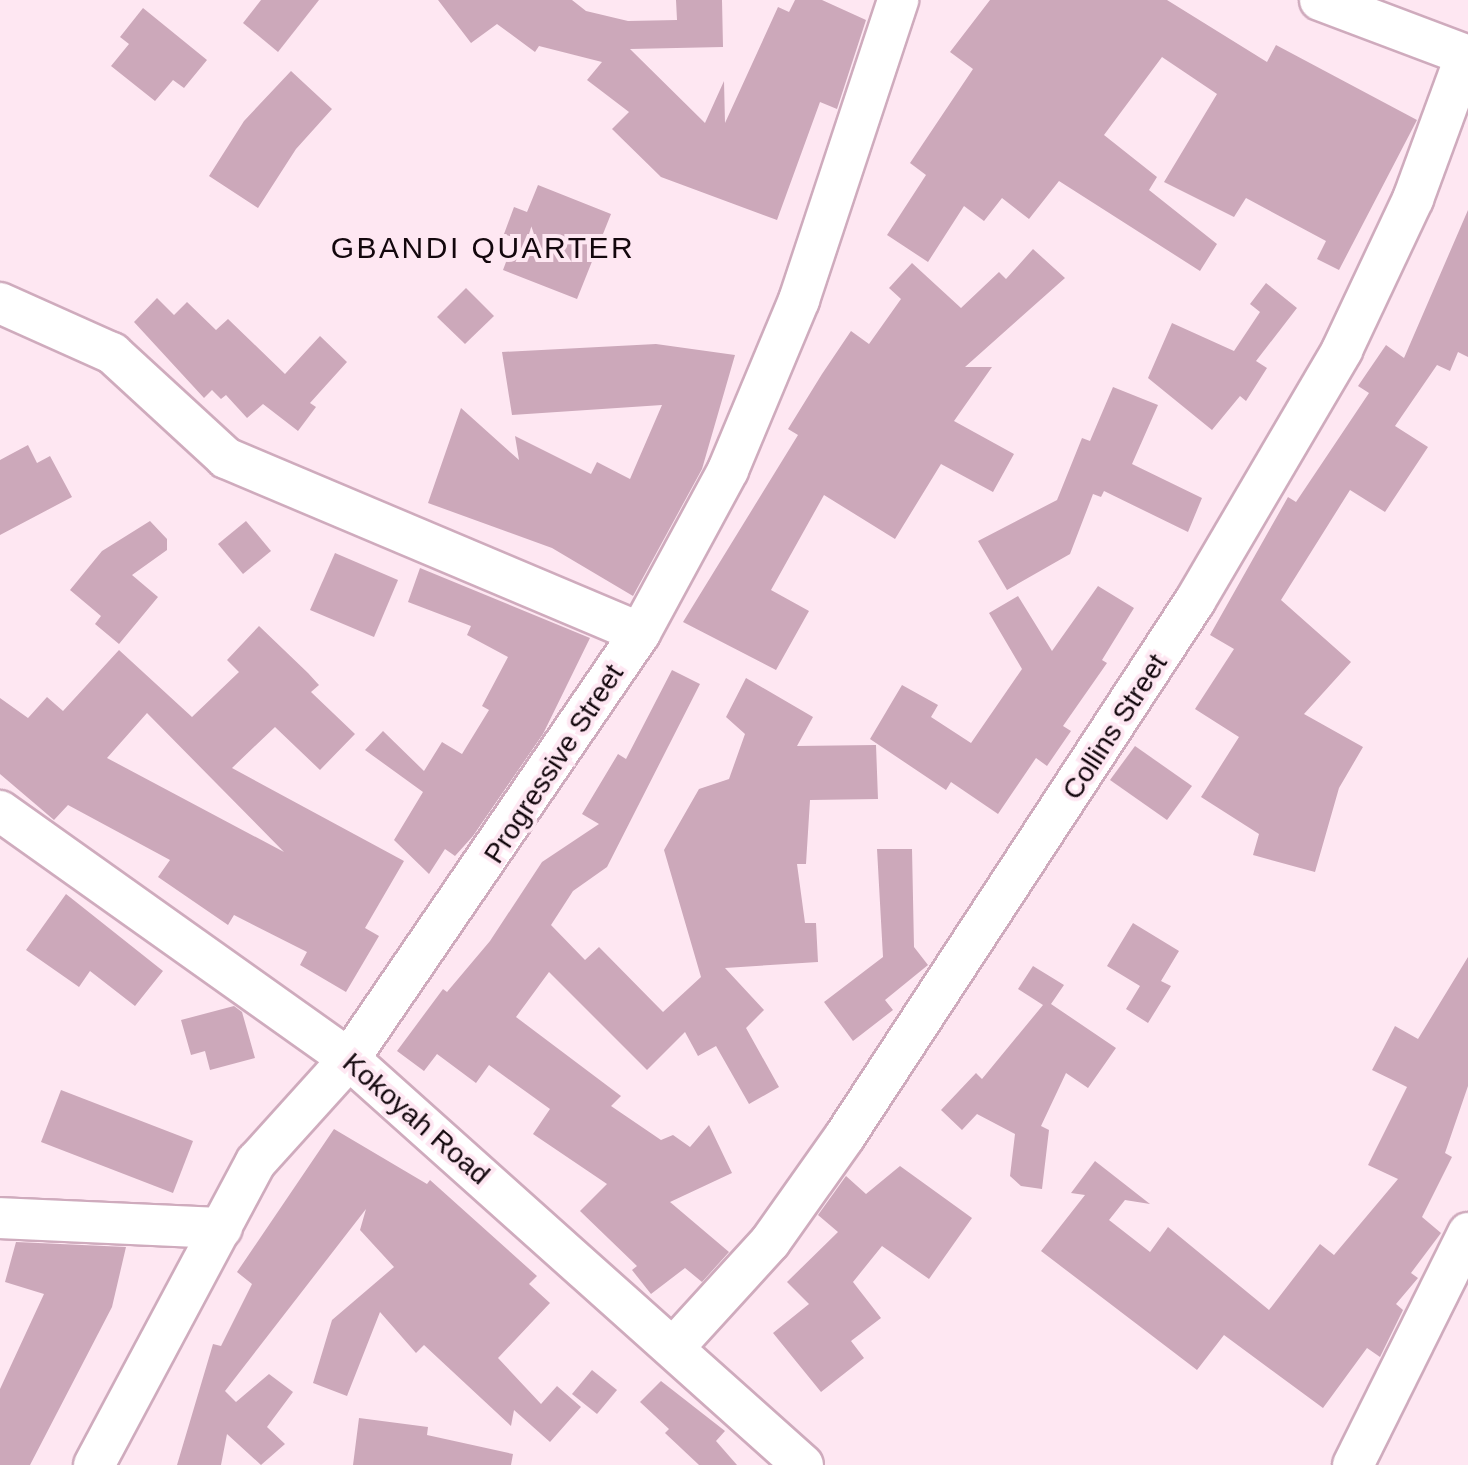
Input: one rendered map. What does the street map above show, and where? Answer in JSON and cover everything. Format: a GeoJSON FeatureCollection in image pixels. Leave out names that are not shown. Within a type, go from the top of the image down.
{"type":"FeatureCollection","features":[{"type":"Feature","properties":{"kind":"street","name":"Progressive Street"},"geometry":{"type":"LineString","coordinates":[[94,1465],[256,1162],[349,1059],[482,872],[640,633],[728,470],[799,300],[898,0]]}},
{"type":"Feature","properties":{"kind":"street"},"geometry":{"type":"LineString","coordinates":[[1320,0],[1467,56]]}},
{"type":"Feature","properties":{"kind":"street","name":"Collins Street"},"geometry":{"type":"LineString","coordinates":[[676,1346],[770,1242],[846,1136],[1195,601],[1342,350],[1414,199],[1467,56]]}},
{"type":"Feature","properties":{"kind":"street"},"geometry":{"type":"LineString","coordinates":[[0,303],[112,353],[226,458],[640,633]]}},
{"type":"Feature","properties":{"kind":"street","name":"Kokoyah Road"},"geometry":{"type":"LineString","coordinates":[[0,811],[349,1059],[676,1346],[803,1465]]}},
{"type":"Feature","properties":{"kind":"street"},"geometry":{"type":"LineString","coordinates":[[0,1218],[222,1228]]}},
{"type":"Feature","properties":{"kind":"street"},"geometry":{"type":"LineString","coordinates":[[1353,1465],[1468,1233]]}},
{"type":"Feature","properties":{"kind":"building"},"geometry":{"type":"Polygon","coordinates":[[[261,0],[319,0],[278,52],[243,23],[261,0]]]}},
{"type":"Feature","properties":{"kind":"building"},"geometry":{"type":"Polygon","coordinates":[[[438,0],[572,0],[586,11],[628,21],[677,20],[676,0],[722,0],[723,47],[630,49],[705,123],[724,81],[725,123],[778,7],[789,12],[795,0],[822,0],[866,20],[837,109],[820,102],[777,220],[661,177],[612,129],[629,112],[587,80],[602,62],[539,46],[535,52],[497,24],[471,43],[438,0]]]}},
{"type":"Feature","properties":{"kind":"building"},"geometry":{"type":"Polygon","coordinates":[[[990,0],[1167,0],[1267,62],[1276,45],[1417,120],[1339,270],[1317,259],[1326,241],[1246,198],[1234,217],[1164,182],[1217,94],[1162,57],[1104,135],[1157,177],[1149,190],[1217,244],[1200,271],[1059,181],[1029,219],[1002,198],[984,221],[964,206],[928,262],[887,235],[926,175],[910,163],[973,69],[950,52],[990,0]]]}},
{"type":"Feature","properties":{"kind":"building"},"geometry":{"type":"Polygon","coordinates":[[[143,8],[207,60],[184,88],[173,80],[155,101],[111,66],[129,44],[120,37],[143,8]]]}},
{"type":"Feature","properties":{"kind":"building"},"geometry":{"type":"Polygon","coordinates":[[[291,71],[332,109],[296,149],[258,208],[209,176],[244,121],[291,71]]]}},
{"type":"Feature","properties":{"kind":"building"},"geometry":{"type":"Polygon","coordinates":[[[538,185],[611,214],[577,299],[503,270],[515,238],[504,234],[514,207],[527,212],[538,185]]]}},
{"type":"Feature","properties":{"kind":"building"},"geometry":{"type":"Polygon","coordinates":[[[1468,210],[1468,357],[1458,352],[1450,371],[1437,365],[1395,426],[1428,447],[1385,512],[1350,490],[1281,600],[1351,662],[1304,714],[1363,747],[1339,788],[1315,872],[1253,855],[1259,834],[1201,797],[1239,737],[1195,709],[1234,649],[1210,635],[1288,497],[1296,502],[1369,393],[1358,386],[1386,345],[1404,358],[1468,210]]]}},
{"type":"Feature","properties":{"kind":"building"},"geometry":{"type":"Polygon","coordinates":[[[1033,249],[1065,278],[965,367],[992,367],[954,421],[1014,454],[993,492],[941,464],[895,539],[824,495],[771,590],[809,611],[776,670],[683,622],[798,435],[788,429],[822,374],[851,331],[869,344],[901,299],[889,288],[912,263],[961,308],[999,272],[1006,279],[1033,249]]]}},
{"type":"Feature","properties":{"kind":"building"},"geometry":{"type":"Polygon","coordinates":[[[1266,283],[1297,308],[1256,361],[1267,368],[1246,401],[1240,396],[1212,430],[1148,378],[1172,323],[1234,351],[1260,312],[1250,304],[1266,283]]]}},
{"type":"Feature","properties":{"kind":"building"},"geometry":{"type":"Polygon","coordinates":[[[466,288],[494,316],[465,344],[437,317],[466,288]]]}},
{"type":"Feature","properties":{"kind":"building"},"geometry":{"type":"Polygon","coordinates":[[[157,298],[174,315],[187,302],[216,330],[228,319],[285,374],[320,336],[347,362],[310,403],[316,407],[298,431],[263,404],[247,418],[226,395],[221,399],[212,390],[204,398],[134,322],[157,298]]]}},
{"type":"Feature","properties":{"kind":"building"},"geometry":{"type":"Polygon","coordinates":[[[656,344],[735,355],[702,469],[633,596],[552,548],[428,503],[461,408],[519,460],[515,436],[591,474],[597,462],[630,479],[662,405],[512,415],[502,352],[656,344]]]}},
{"type":"Feature","properties":{"kind":"building"},"geometry":{"type":"Polygon","coordinates":[[[1113,387],[1158,405],[1132,464],[1202,498],[1188,532],[1104,491],[1101,497],[1093,494],[1070,554],[1007,590],[978,541],[1057,500],[1082,438],[1090,441],[1113,387]]]}},
{"type":"Feature","properties":{"kind":"building"},"geometry":{"type":"Polygon","coordinates":[[[28,445],[37,463],[50,456],[72,497],[0,535],[0,460],[28,445]]]}},
{"type":"Feature","properties":{"kind":"building"},"geometry":{"type":"Polygon","coordinates":[[[150,521],[167,539],[167,550],[132,575],[158,597],[119,644],[95,624],[101,616],[70,590],[102,551],[150,521]]]}},
{"type":"Feature","properties":{"kind":"building"},"geometry":{"type":"Polygon","coordinates":[[[246,521],[271,551],[243,574],[218,544],[246,521]]]}},
{"type":"Feature","properties":{"kind":"building"},"geometry":{"type":"Polygon","coordinates":[[[335,553],[398,580],[374,637],[310,610],[335,553]]]}},
{"type":"Feature","properties":{"kind":"building"},"geometry":{"type":"Polygon","coordinates":[[[420,568],[590,638],[543,734],[473,836],[455,856],[445,849],[429,874],[394,840],[423,792],[365,750],[383,731],[424,771],[442,742],[462,754],[489,710],[482,706],[508,657],[467,635],[471,626],[408,602],[420,568]]]}},
{"type":"Feature","properties":{"kind":"building"},"geometry":{"type":"Polygon","coordinates":[[[1098,586],[1134,608],[1102,660],[1107,663],[1063,726],[1071,731],[1047,766],[1036,758],[998,814],[951,782],[946,790],[870,739],[902,685],[938,705],[931,717],[971,743],[1022,669],[989,613],[1018,596],[1052,651],[1098,586]]]}},
{"type":"Feature","properties":{"kind":"building"},"geometry":{"type":"Polygon","coordinates":[[[259,626],[319,685],[311,692],[355,734],[320,770],[275,727],[232,768],[404,861],[365,928],[379,936],[346,992],[300,965],[307,952],[234,915],[228,925],[158,877],[170,860],[68,805],[54,820],[0,774],[0,698],[28,718],[47,697],[63,711],[119,650],[192,717],[239,672],[227,660],[259,626]],[[147,713],[107,758],[284,852],[147,713]]]}},
{"type":"Feature","properties":{"kind":"building"},"geometry":{"type":"Polygon","coordinates":[[[672,670],[700,684],[607,867],[573,891],[551,925],[585,960],[599,947],[663,1012],[701,977],[664,850],[699,789],[729,779],[745,734],[726,717],[746,678],[813,717],[797,746],[876,745],[878,799],[810,800],[806,864],[797,864],[805,923],[816,923],[818,962],[725,968],[764,1010],[746,1028],[779,1087],[749,1104],[716,1046],[698,1056],[685,1032],[647,1070],[549,972],[516,1017],[621,1096],[611,1106],[661,1140],[673,1135],[690,1147],[709,1125],[732,1173],[670,1202],[729,1252],[702,1282],[685,1268],[651,1294],[632,1270],[637,1266],[580,1211],[607,1184],[533,1134],[550,1109],[489,1065],[476,1083],[437,1054],[424,1071],[397,1051],[443,989],[447,992],[490,941],[542,862],[599,824],[582,814],[618,754],[626,759],[672,670]]]}},
{"type":"Feature","properties":{"kind":"building"},"geometry":{"type":"Polygon","coordinates":[[[1135,746],[1192,786],[1167,820],[1110,780],[1135,746]]]}},
{"type":"Feature","properties":{"kind":"building"},"geometry":{"type":"Polygon","coordinates":[[[877,849],[912,849],[914,947],[928,965],[885,1000],[893,1010],[853,1041],[824,1002],[883,957],[877,849]]]}},
{"type":"Feature","properties":{"kind":"building"},"geometry":{"type":"Polygon","coordinates":[[[66,894],[163,971],[135,1006],[90,971],[79,987],[26,950],[66,894]]]}},
{"type":"Feature","properties":{"kind":"building"},"geometry":{"type":"Polygon","coordinates":[[[1133,923],[1179,951],[1161,981],[1171,986],[1148,1023],[1126,1009],[1140,986],[1107,966],[1133,923]]]}},
{"type":"Feature","properties":{"kind":"building"},"geometry":{"type":"Polygon","coordinates":[[[1468,957],[1468,1086],[1445,1153],[1452,1157],[1422,1217],[1441,1233],[1411,1273],[1418,1278],[1396,1304],[1403,1310],[1380,1357],[1367,1348],[1323,1408],[1224,1335],[1197,1370],[1041,1251],[1085,1195],[1071,1193],[1095,1161],[1150,1204],[1125,1200],[1109,1220],[1150,1252],[1168,1227],[1269,1310],[1320,1244],[1334,1255],[1398,1179],[1368,1165],[1407,1087],[1372,1070],[1395,1026],[1418,1039],[1468,957]]]}},
{"type":"Feature","properties":{"kind":"building"},"geometry":{"type":"Polygon","coordinates":[[[1033,966],[1064,985],[1051,1004],[1116,1048],[1088,1088],[1066,1073],[1041,1126],[1049,1130],[1042,1189],[1021,1186],[1010,1176],[1015,1134],[977,1114],[962,1130],[941,1110],[976,1073],[982,1079],[1043,1005],[1018,989],[1033,966]]]}},
{"type":"Feature","properties":{"kind":"building"},"geometry":{"type":"Polygon","coordinates":[[[234,1006],[242,1012],[255,1058],[210,1070],[205,1051],[191,1055],[181,1020],[234,1006]]]}},
{"type":"Feature","properties":{"kind":"building"},"geometry":{"type":"Polygon","coordinates":[[[61,1090],[193,1141],[173,1193],[41,1142],[61,1090]]]}},
{"type":"Feature","properties":{"kind":"building"},"geometry":{"type":"Polygon","coordinates":[[[334,1129],[427,1184],[430,1180],[537,1276],[529,1284],[550,1303],[498,1358],[541,1404],[557,1386],[581,1407],[550,1442],[514,1410],[511,1426],[424,1345],[416,1353],[380,1312],[347,1396],[313,1383],[332,1320],[394,1267],[360,1230],[366,1209],[225,1391],[236,1402],[269,1374],[293,1392],[267,1427],[285,1444],[261,1465],[227,1434],[221,1465],[177,1465],[213,1344],[221,1346],[252,1284],[237,1272],[334,1129]]]}},
{"type":"Feature","properties":{"kind":"building"},"geometry":{"type":"Polygon","coordinates":[[[900,1166],[972,1218],[929,1279],[882,1246],[853,1282],[881,1318],[851,1341],[864,1358],[821,1392],[773,1333],[809,1304],[787,1282],[838,1232],[818,1215],[846,1176],[866,1194],[900,1166]]]}},
{"type":"Feature","properties":{"kind":"building"},"geometry":{"type":"Polygon","coordinates":[[[16,1242],[126,1247],[112,1307],[30,1465],[0,1465],[0,1389],[44,1294],[5,1282],[16,1242]]]}},
{"type":"Feature","properties":{"kind":"building"},"geometry":{"type":"Polygon","coordinates":[[[592,1370],[617,1390],[597,1414],[572,1394],[592,1370]]]}},
{"type":"Feature","properties":{"kind":"building"},"geometry":{"type":"Polygon","coordinates":[[[661,1381],[725,1431],[716,1441],[737,1465],[699,1465],[665,1433],[669,1429],[640,1402],[661,1381]]]}},
{"type":"Feature","properties":{"kind":"building"},"geometry":{"type":"Polygon","coordinates":[[[359,1418],[428,1427],[427,1435],[513,1454],[511,1465],[353,1465],[359,1418]]]}},
{"type":"Feature","properties":{"kind":"district","name":"GBANDI QUARTER"},"geometry":{"type":"Point","coordinates":[483,248]}}]}
